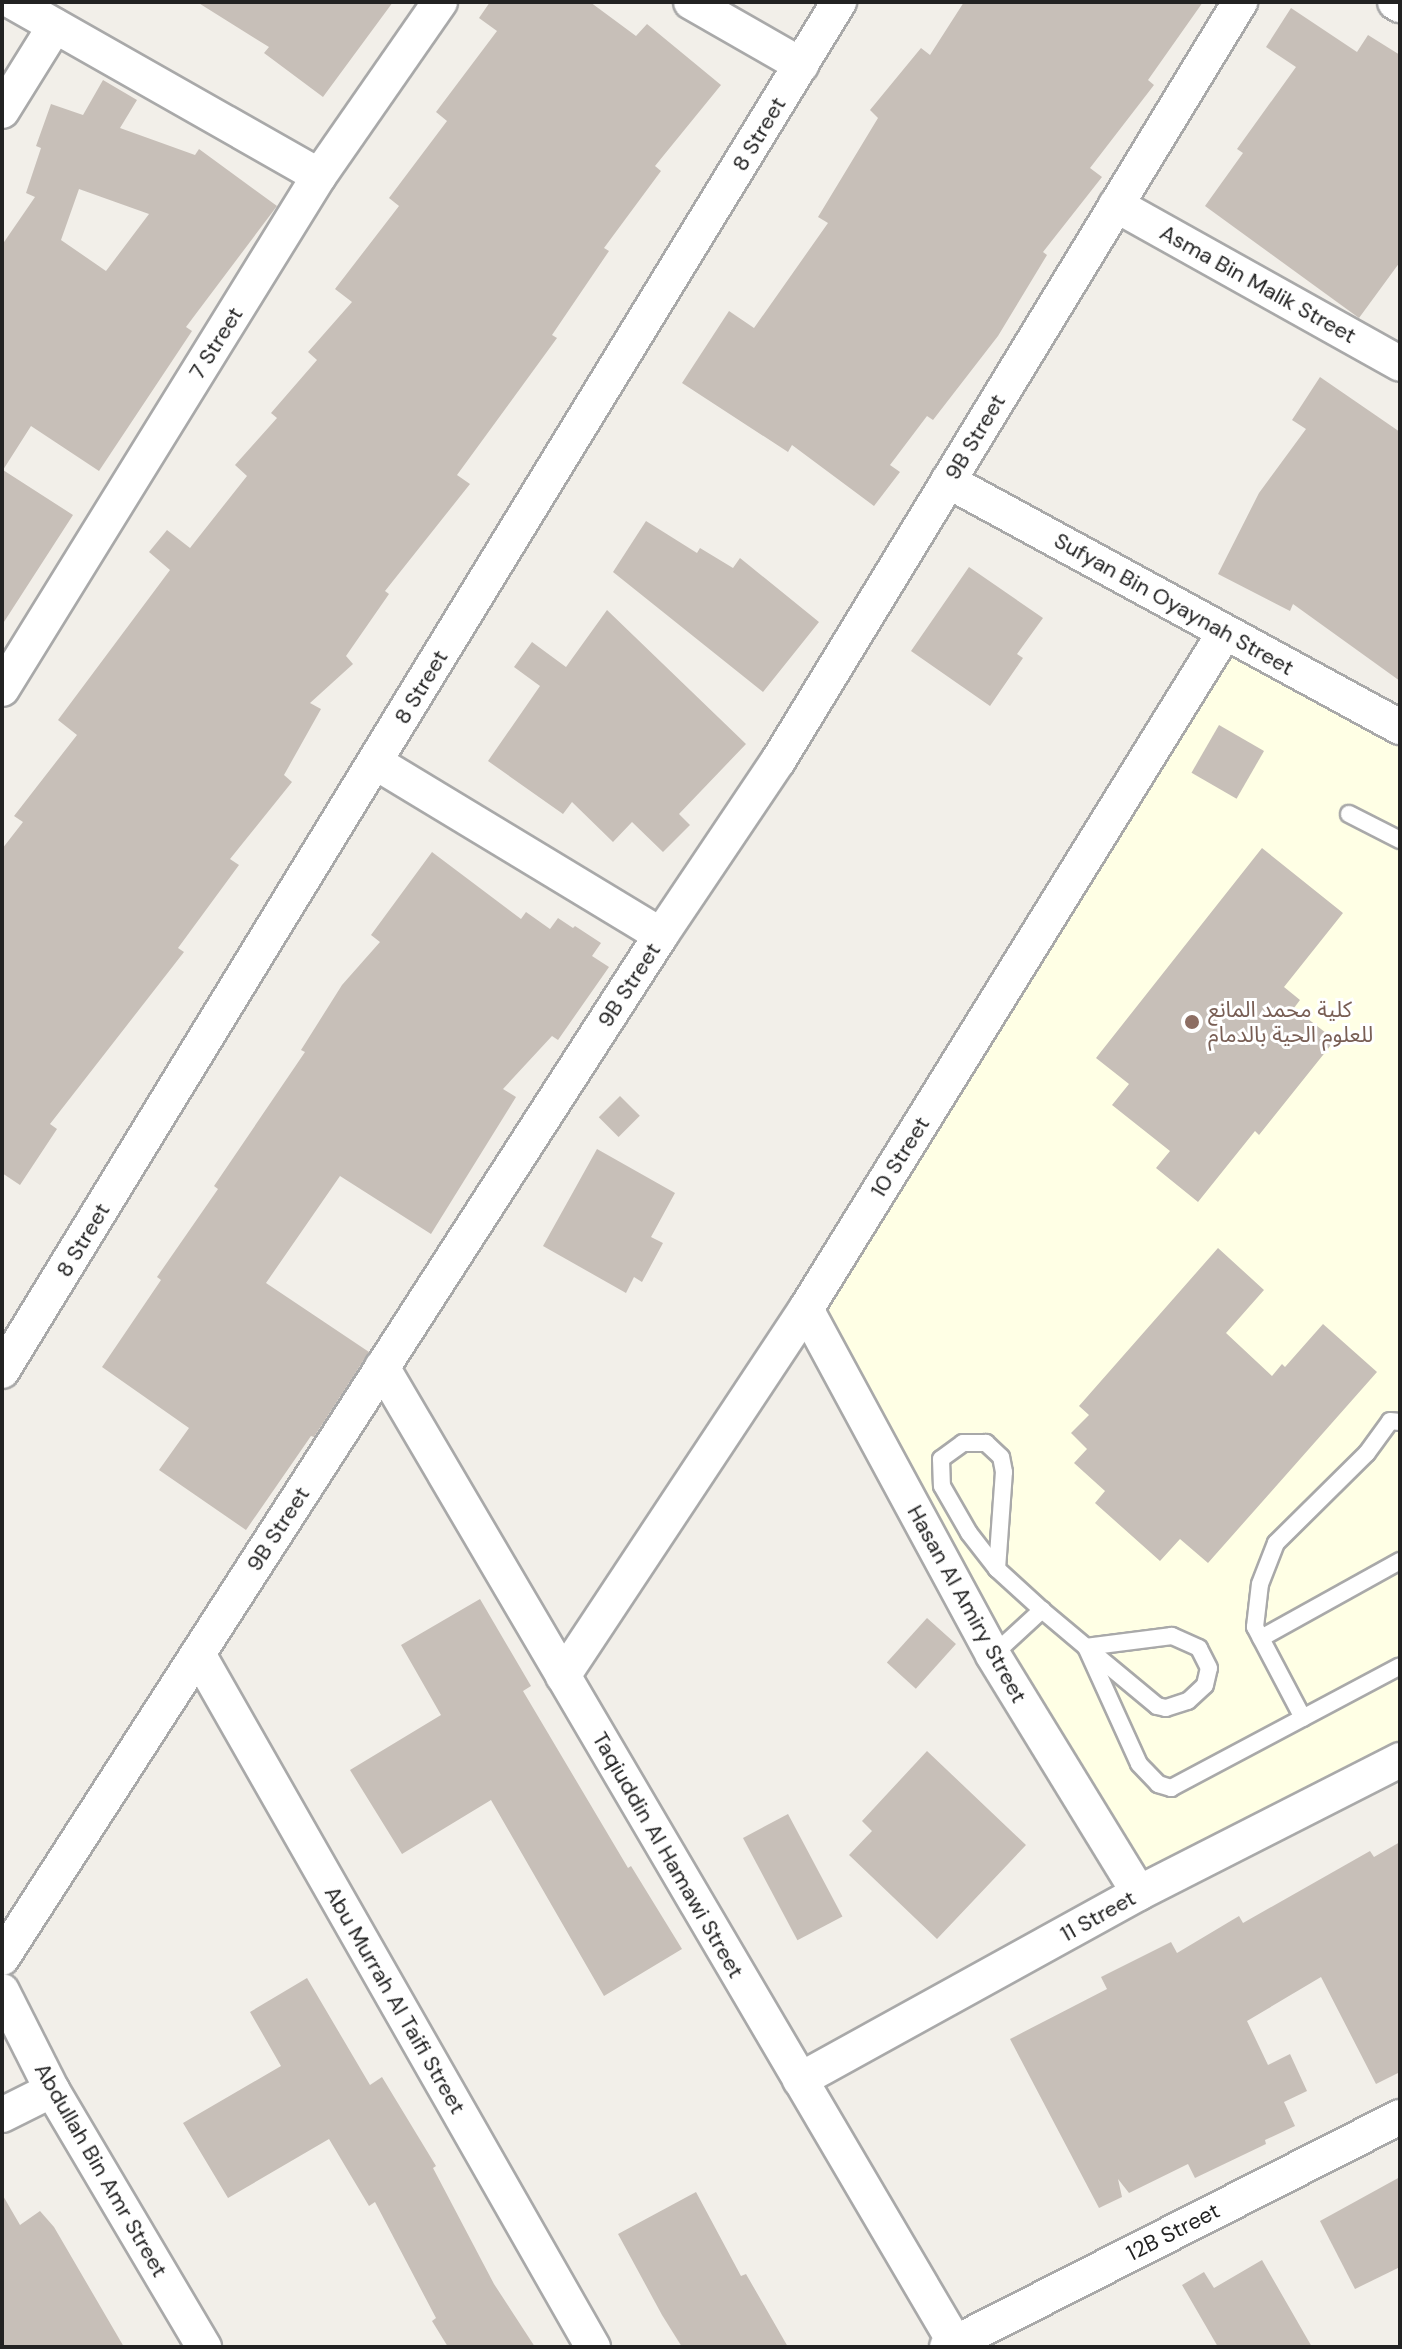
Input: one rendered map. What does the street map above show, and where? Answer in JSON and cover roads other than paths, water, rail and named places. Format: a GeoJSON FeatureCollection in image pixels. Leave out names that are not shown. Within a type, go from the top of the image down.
{"type":"FeatureCollection","features":[{"type":"Feature","properties":{"kind":"street"},"geometry":{"type":"LineString","coordinates":[[13,2],[319,176]]}},
{"type":"Feature","properties":{"kind":"street","name":"7 Street"},"geometry":{"type":"LineString","coordinates":[[2,689],[319,176],[440,2]]}},
{"type":"Feature","properties":{"kind":"street"},"geometry":{"type":"LineString","coordinates":[[691,2],[801,65]]}},
{"type":"Feature","properties":{"kind":"street","name":"8 Street"},"geometry":{"type":"LineString","coordinates":[[2,1371],[839,2]]}},
{"type":"Feature","properties":{"kind":"street","name":"9B Street"},"geometry":{"type":"LineString","coordinates":[[2,1958],[661,935],[778,761],[1240,2]]}},
{"type":"Feature","properties":{"kind":"street"},"geometry":{"type":"LineString","coordinates":[[2,111],[55,26]]}},
{"type":"Feature","properties":{"kind":"street","name":"Asma Bin Malik Street"},"geometry":{"type":"LineString","coordinates":[[1116,205],[1400,364]]}},
{"type":"Feature","properties":{"kind":"street","name":"Sufyan Bin Oyaynah Street"},"geometry":{"type":"LineString","coordinates":[[948,481],[1400,727]]}},
{"type":"Feature","properties":{"kind":"street","name":"10 Street"},"geometry":{"type":"LineString","coordinates":[[563,1676],[806,1309],[1225,632]]}},
{"type":"Feature","properties":{"kind":"street"},"geometry":{"type":"LineString","coordinates":[[375,762],[661,935]]}},
{"type":"Feature","properties":{"kind":"street","name":"Hasan Al Amiry Street"},"geometry":{"type":"LineString","coordinates":[[806,1309],[993,1655],[1139,1893]]}},
{"type":"Feature","properties":{"kind":"street","name":"Taqiuddin Al Hamawi Street"},"geometry":{"type":"LineString","coordinates":[[382,1367],[800,2080],[951,2345]]}},
{"type":"Feature","properties":{"kind":"street","name":"Abu Murrah Al Taifi Street"},"geometry":{"type":"LineString","coordinates":[[198,1654],[593,2347]]}},
{"type":"Feature","properties":{"kind":"street","name":"11 Street"},"geometry":{"type":"LineString","coordinates":[[800,2080],[1139,1893],[1400,1760]]}},
{"type":"Feature","properties":{"kind":"street","name":"Abdullah Bin Amr Street"},"geometry":{"type":"LineString","coordinates":[[2,1991],[52,2090],[204,2347]]}},
{"type":"Feature","properties":{"kind":"street"},"geometry":{"type":"LineString","coordinates":[[2,2115],[52,2090]]}},
{"type":"Feature","properties":{"kind":"street","name":"12B Street"},"geometry":{"type":"LineString","coordinates":[[951,2345],[1400,2117]]}},
{"type":"Feature","properties":{"kind":"lane"},"geometry":{"type":"LineString","coordinates":[[1349,814],[1400,840]]}},
{"type":"Feature","properties":{"kind":"lane"},"geometry":{"type":"LineString","coordinates":[[1303,1718],[1255,1627],[1260,1584],[1276,1543],[1367,1453],[1390,1421],[1400,1422]]}},
{"type":"Feature","properties":{"kind":"lane"},"geometry":{"type":"LineString","coordinates":[[997,1569],[1004,1472],[1001,1457],[986,1443],[963,1443],[941,1459],[942,1486],[969,1533],[997,1569],[1042,1610],[1086,1647],[1157,1706],[1176,1708],[1197,1695],[1209,1679],[1209,1668],[1199,1648],[1172,1636],[1086,1647]]}},
{"type":"Feature","properties":{"kind":"lane"},"geometry":{"type":"LineString","coordinates":[[1261,1638],[1400,1561]]}},
{"type":"Feature","properties":{"kind":"lane"},"geometry":{"type":"LineString","coordinates":[[993,1655],[1042,1610]]}},
{"type":"Feature","properties":{"kind":"lane"},"geometry":{"type":"LineString","coordinates":[[1086,1647],[1139,1764],[1158,1784],[1171,1788],[1400,1666]]}},
{"type":"Feature","properties":{"kind":"place","name":"كلية محمد المانع للعلوم الحية بالدمام"},"geometry":{"type":"Point","coordinates":[1192,1022]}}]}
